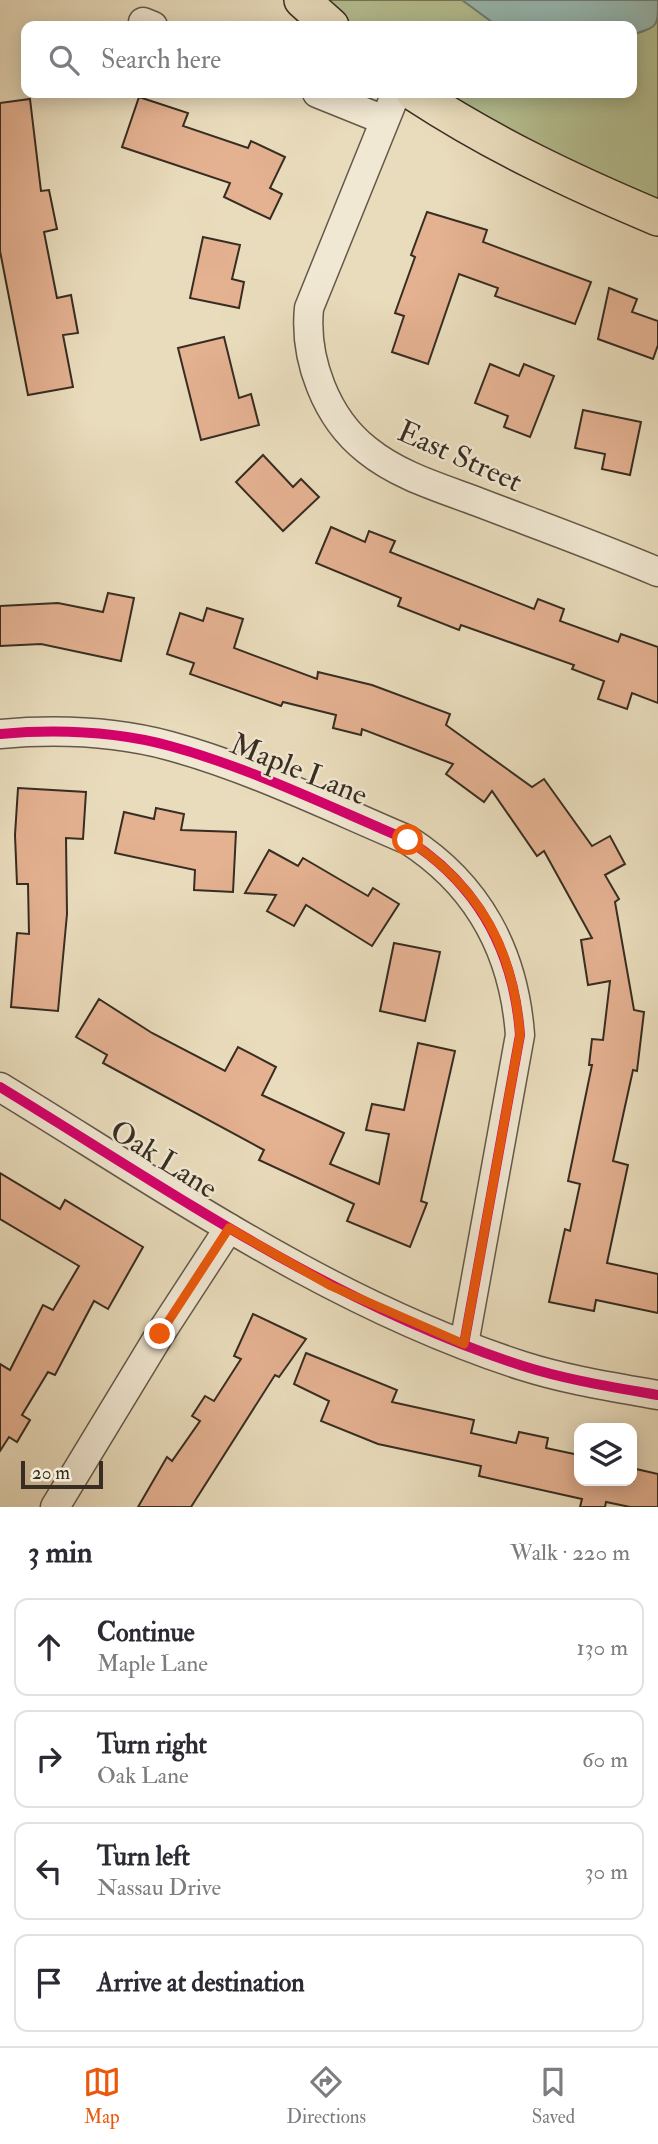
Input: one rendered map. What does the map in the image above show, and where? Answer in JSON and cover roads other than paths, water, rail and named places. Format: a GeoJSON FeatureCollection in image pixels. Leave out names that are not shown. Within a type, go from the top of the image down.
{"type":"FeatureCollection","features":[{"type":"Feature","properties":{"kind":"main road"},"geometry":{"type":"LineString","coordinates":[[302,0],[325,21]]}},
{"type":"Feature","properties":{"kind":"main road"},"geometry":{"type":"LineString","coordinates":[[422,98],[476,134],[582,186],[658,218]]}},
{"type":"Feature","properties":{"kind":"street"},"geometry":{"type":"LineString","coordinates":[[329,98],[384,120]]}},
{"type":"Feature","properties":{"kind":"street","name":"East Street"},"geometry":{"type":"LineString","coordinates":[[394,98],[309,308],[307,328],[316,376],[339,421],[367,450],[410,476],[658,572]]}},
{"type":"Feature","properties":{"kind":"street","name":"Maple Lane"},"geometry":{"type":"LineString","coordinates":[[0,734],[45,730],[100,733],[169,745],[224,764],[408,840],[440,863],[474,898],[502,946],[517,998],[520,1035],[464,1344]]}},
{"type":"Feature","properties":{"kind":"street","name":"Oak Lane"},"geometry":{"type":"LineString","coordinates":[[0,1087],[229,1228],[331,1286],[464,1344],[524,1366],[658,1395]]}},
{"type":"Feature","properties":{"kind":"street"},"geometry":{"type":"LineString","coordinates":[[55,1507],[160,1334],[229,1228]]}},
{"type":"Feature","properties":{"kind":"water"},"geometry":{"type":"Polygon","coordinates":[[[462,0],[658,0],[655,25],[637,33],[637,21],[491,21],[462,0]]]}}]}
